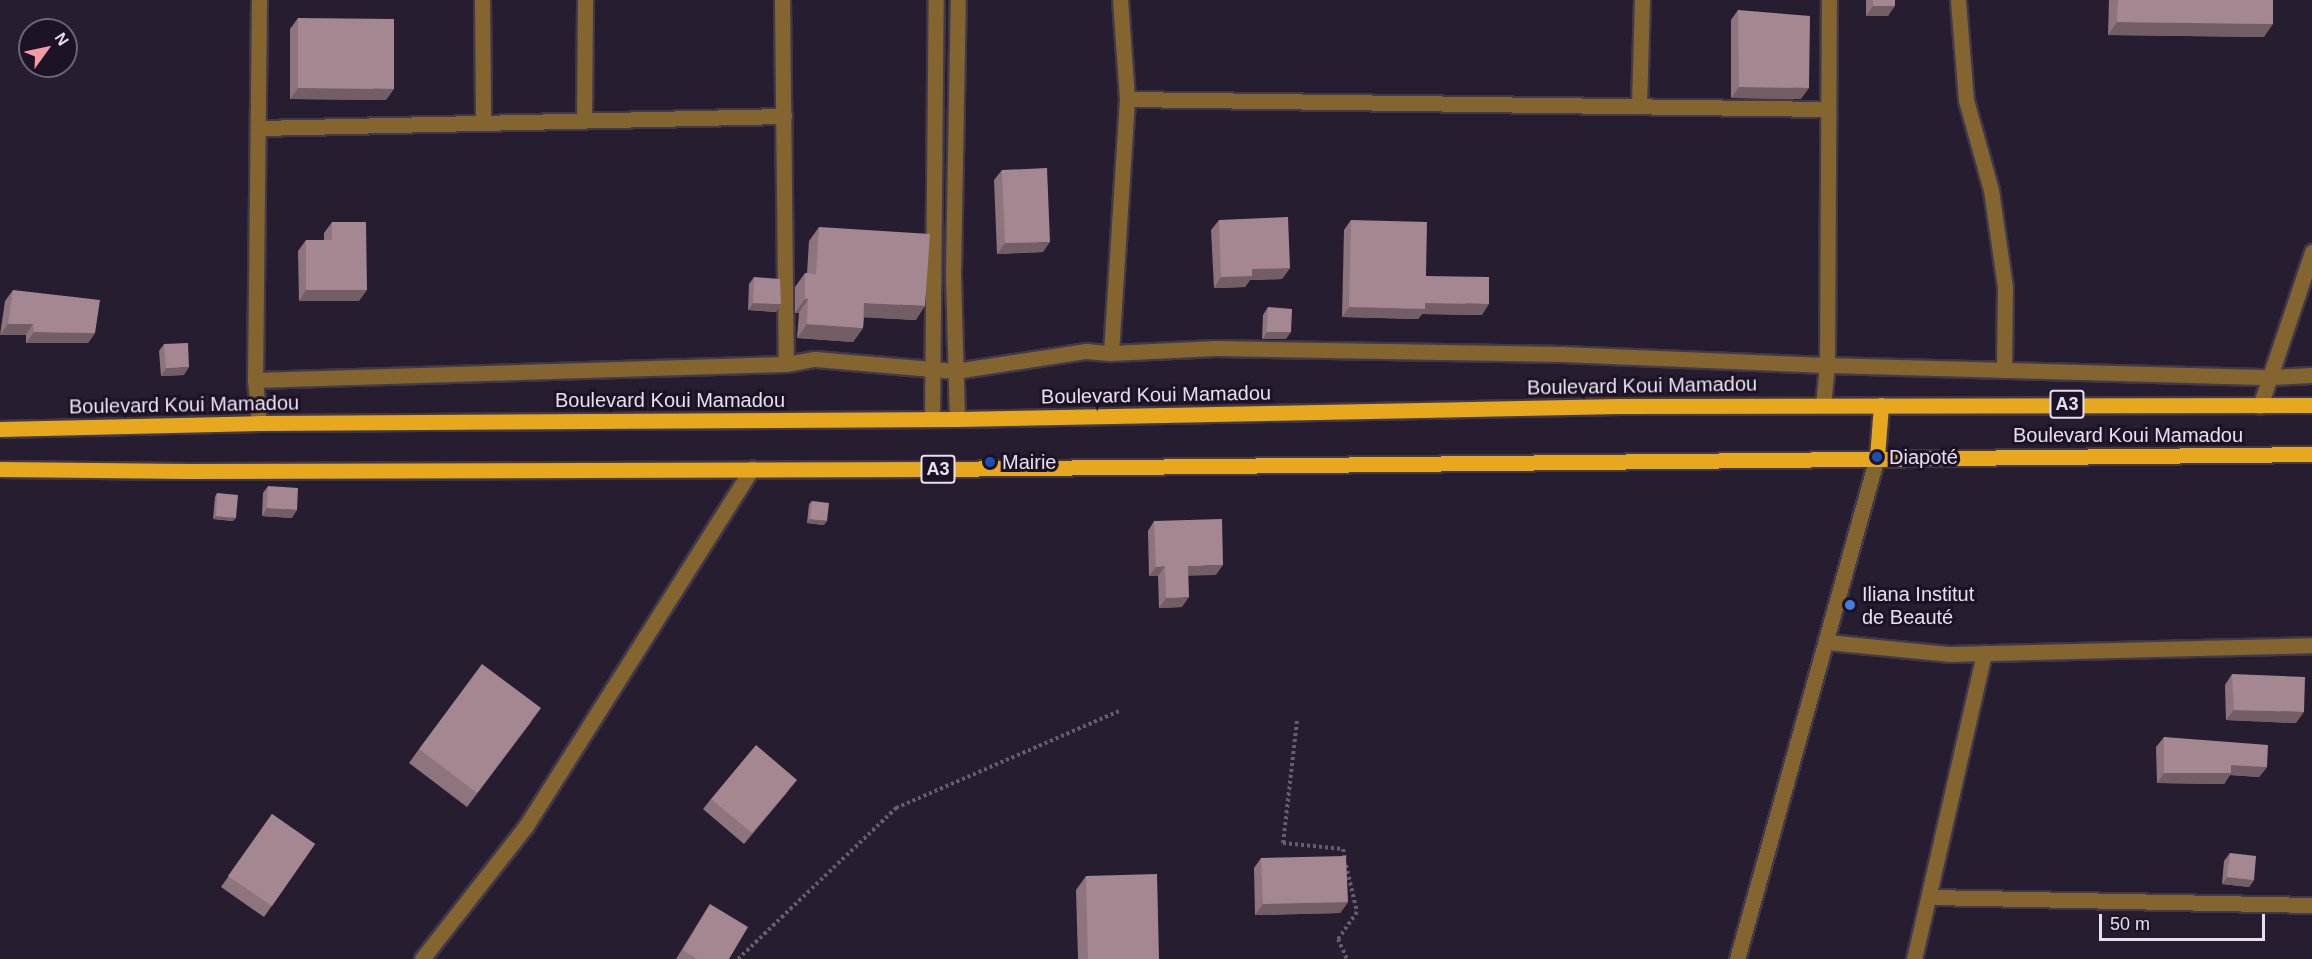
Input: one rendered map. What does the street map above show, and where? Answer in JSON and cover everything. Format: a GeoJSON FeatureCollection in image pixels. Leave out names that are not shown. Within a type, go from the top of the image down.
{"type":"FeatureCollection","features":[{"type":"Feature","properties":{"kind":"main road","name":"Boulevard Koui Mamadou"},"geometry":{"type":"LineString","coordinates":[[0,429],[259,423],[957,419],[1823,405],[2312,405]]}},
{"type":"Feature","properties":{"kind":"main road"},"geometry":{"type":"LineString","coordinates":[[1877,457],[1881,405]]}},
{"type":"Feature","properties":{"kind":"main road","name":"Boulevard Koui Mamadou"},"geometry":{"type":"LineString","coordinates":[[0,469],[213,471],[1337,466],[1877,457],[2312,454]]}},
{"type":"Feature","properties":{"kind":"street"},"geometry":{"type":"LineString","coordinates":[[259,0],[260,128],[255,380],[259,423]]}},
{"type":"Feature","properties":{"kind":"street"},"geometry":{"type":"LineString","coordinates":[[482,0],[483,123]]}},
{"type":"Feature","properties":{"kind":"street"},"geometry":{"type":"LineString","coordinates":[[584,120],[585,0]]}},
{"type":"Feature","properties":{"kind":"street"},"geometry":{"type":"LineString","coordinates":[[782,0],[786,364]]}},
{"type":"Feature","properties":{"kind":"street"},"geometry":{"type":"LineString","coordinates":[[932,419],[936,0]]}},
{"type":"Feature","properties":{"kind":"street"},"geometry":{"type":"LineString","coordinates":[[957,0],[954,273],[957,419]]}},
{"type":"Feature","properties":{"kind":"street"},"geometry":{"type":"LineString","coordinates":[[1111,353],[1127,99],[1120,0]]}},
{"type":"Feature","properties":{"kind":"street"},"geometry":{"type":"LineString","coordinates":[[1639,106],[1642,0]]}},
{"type":"Feature","properties":{"kind":"street"},"geometry":{"type":"LineString","coordinates":[[1823,405],[1827,365],[1829,0]]}},
{"type":"Feature","properties":{"kind":"street"},"geometry":{"type":"LineString","coordinates":[[1958,1],[1966,100],[1991,190],[2005,287],[2004,370]]}},
{"type":"Feature","properties":{"kind":"street"},"geometry":{"type":"LineString","coordinates":[[1127,99],[1828,109]]}},
{"type":"Feature","properties":{"kind":"street"},"geometry":{"type":"LineString","coordinates":[[260,128],[784,116]]}},
{"type":"Feature","properties":{"kind":"street"},"geometry":{"type":"LineString","coordinates":[[2260,406],[2312,252]]}},
{"type":"Feature","properties":{"kind":"street"},"geometry":{"type":"LineString","coordinates":[[255,380],[786,364],[815,359],[955,372],[1086,351],[1111,353],[1252,348],[1562,354],[1827,365],[2270,377],[2312,375]]}},
{"type":"Feature","properties":{"kind":"street"},"geometry":{"type":"LineString","coordinates":[[1737,959],[1757,877],[1827,642],[1852,540],[1877,457]]}},
{"type":"Feature","properties":{"kind":"street"},"geometry":{"type":"LineString","coordinates":[[422,959],[526,826],[752,468]]}},
{"type":"Feature","properties":{"kind":"street"},"geometry":{"type":"LineString","coordinates":[[1827,642],[1950,654],[2312,645]]}},
{"type":"Feature","properties":{"kind":"street"},"geometry":{"type":"LineString","coordinates":[[1914,959],[1984,653]]}},
{"type":"Feature","properties":{"kind":"street"},"geometry":{"type":"LineString","coordinates":[[1930,897],[2312,905]]}},
{"type":"Feature","properties":{"kind":"path"},"geometry":{"type":"LineString","coordinates":[[738,959],[896,808],[1119,711]]}},
{"type":"Feature","properties":{"kind":"path"},"geometry":{"type":"LineString","coordinates":[[1297,721],[1283,843],[1342,849],[1357,912],[1338,939],[1347,959]]}},
{"type":"Feature","properties":{"kind":"building"},"geometry":{"type":"Polygon","coordinates":[[[1873,0],[1895,0],[1895,6],[1873,6],[1873,0]]]}},
{"type":"Feature","properties":{"kind":"building"},"geometry":{"type":"Polygon","coordinates":[[[2118,0],[2273,0],[2273,24],[2117,22],[2118,0]]]}},
{"type":"Feature","properties":{"kind":"building"},"geometry":{"type":"Polygon","coordinates":[[[1738,10],[1810,16],[1809,88],[1739,87],[1738,10]]]}},
{"type":"Feature","properties":{"kind":"building"},"geometry":{"type":"Polygon","coordinates":[[[298,18],[394,19],[394,89],[298,88],[298,18]]]}},
{"type":"Feature","properties":{"kind":"building"},"geometry":{"type":"Polygon","coordinates":[[[1047,168],[1050,242],[1005,243],[1002,170],[1047,168]]]}},
{"type":"Feature","properties":{"kind":"building"},"geometry":{"type":"Polygon","coordinates":[[[1288,217],[1290,268],[1252,269],[1252,276],[1221,277],[1219,220],[1288,217]]]}},
{"type":"Feature","properties":{"kind":"building"},"geometry":{"type":"Polygon","coordinates":[[[1351,220],[1427,222],[1426,276],[1489,277],[1489,304],[1425,303],[1425,309],[1349,307],[1351,220]]]}},
{"type":"Feature","properties":{"kind":"building"},"geometry":{"type":"Polygon","coordinates":[[[332,222],[366,222],[367,290],[306,290],[306,240],[332,240],[332,222]]]}},
{"type":"Feature","properties":{"kind":"building"},"geometry":{"type":"Polygon","coordinates":[[[819,227],[930,234],[925,306],[864,303],[863,328],[807,324],[808,299],[805,299],[805,273],[816,274],[819,227]]]}},
{"type":"Feature","properties":{"kind":"building"},"geometry":{"type":"Polygon","coordinates":[[[754,277],[780,279],[781,304],[753,303],[754,277]]]}},
{"type":"Feature","properties":{"kind":"building"},"geometry":{"type":"Polygon","coordinates":[[[13,290],[100,300],[95,333],[34,332],[33,324],[8,324],[13,290]]]}},
{"type":"Feature","properties":{"kind":"building"},"geometry":{"type":"Polygon","coordinates":[[[1268,307],[1292,309],[1291,332],[1267,332],[1268,307]]]}},
{"type":"Feature","properties":{"kind":"building"},"geometry":{"type":"Polygon","coordinates":[[[188,343],[189,367],[166,368],[164,344],[188,343]]]}},
{"type":"Feature","properties":{"kind":"building"},"geometry":{"type":"Polygon","coordinates":[[[268,486],[298,488],[297,510],[267,508],[268,486]]]}},
{"type":"Feature","properties":{"kind":"building"},"geometry":{"type":"Polygon","coordinates":[[[217,493],[238,495],[236,518],[216,516],[217,493]]]}},
{"type":"Feature","properties":{"kind":"building"},"geometry":{"type":"Polygon","coordinates":[[[812,501],[829,503],[827,521],[810,519],[812,501]]]}},
{"type":"Feature","properties":{"kind":"building"},"geometry":{"type":"Polygon","coordinates":[[[1222,519],[1223,565],[1188,566],[1189,597],[1166,598],[1165,566],[1156,567],[1154,521],[1222,519]]]}},
{"type":"Feature","properties":{"kind":"building"},"geometry":{"type":"Polygon","coordinates":[[[482,664],[541,708],[477,793],[419,749],[482,664]]]}},
{"type":"Feature","properties":{"kind":"building"},"geometry":{"type":"Polygon","coordinates":[[[2232,674],[2305,677],[2304,712],[2234,710],[2232,674]]]}},
{"type":"Feature","properties":{"kind":"building"},"geometry":{"type":"Polygon","coordinates":[[[2164,737],[2268,745],[2267,767],[2231,765],[2231,773],[2164,773],[2164,737]]]}},
{"type":"Feature","properties":{"kind":"building"},"geometry":{"type":"Polygon","coordinates":[[[756,745],[797,780],[752,833],[711,799],[756,745]]]}},
{"type":"Feature","properties":{"kind":"building"},"geometry":{"type":"Polygon","coordinates":[[[272,814],[315,844],[272,906],[228,876],[272,814]]]}},
{"type":"Feature","properties":{"kind":"building"},"geometry":{"type":"Polygon","coordinates":[[[2230,853],[2256,856],[2254,880],[2227,877],[2230,853]]]}},
{"type":"Feature","properties":{"kind":"building"},"geometry":{"type":"Polygon","coordinates":[[[1346,856],[1348,902],[1263,904],[1261,858],[1346,856]]]}},
{"type":"Feature","properties":{"kind":"building"},"geometry":{"type":"Polygon","coordinates":[[[1157,874],[1159,959],[1088,959],[1086,876],[1157,874]]]}},
{"type":"Feature","properties":{"kind":"building"},"geometry":{"type":"Polygon","coordinates":[[[710,904],[748,927],[729,959],[697,959],[683,950],[710,904]]]}},
{"type":"Feature","properties":{"kind":"place","name":"Diapoté"},"geometry":{"type":"Point","coordinates":[1877,457]}},
{"type":"Feature","properties":{"kind":"place","name":"Mairie"},"geometry":{"type":"Point","coordinates":[990,462]}},
{"type":"Feature","properties":{"kind":"place","name":"Iliana Institut de Beauté"},"geometry":{"type":"Point","coordinates":[1850,605]}}]}
